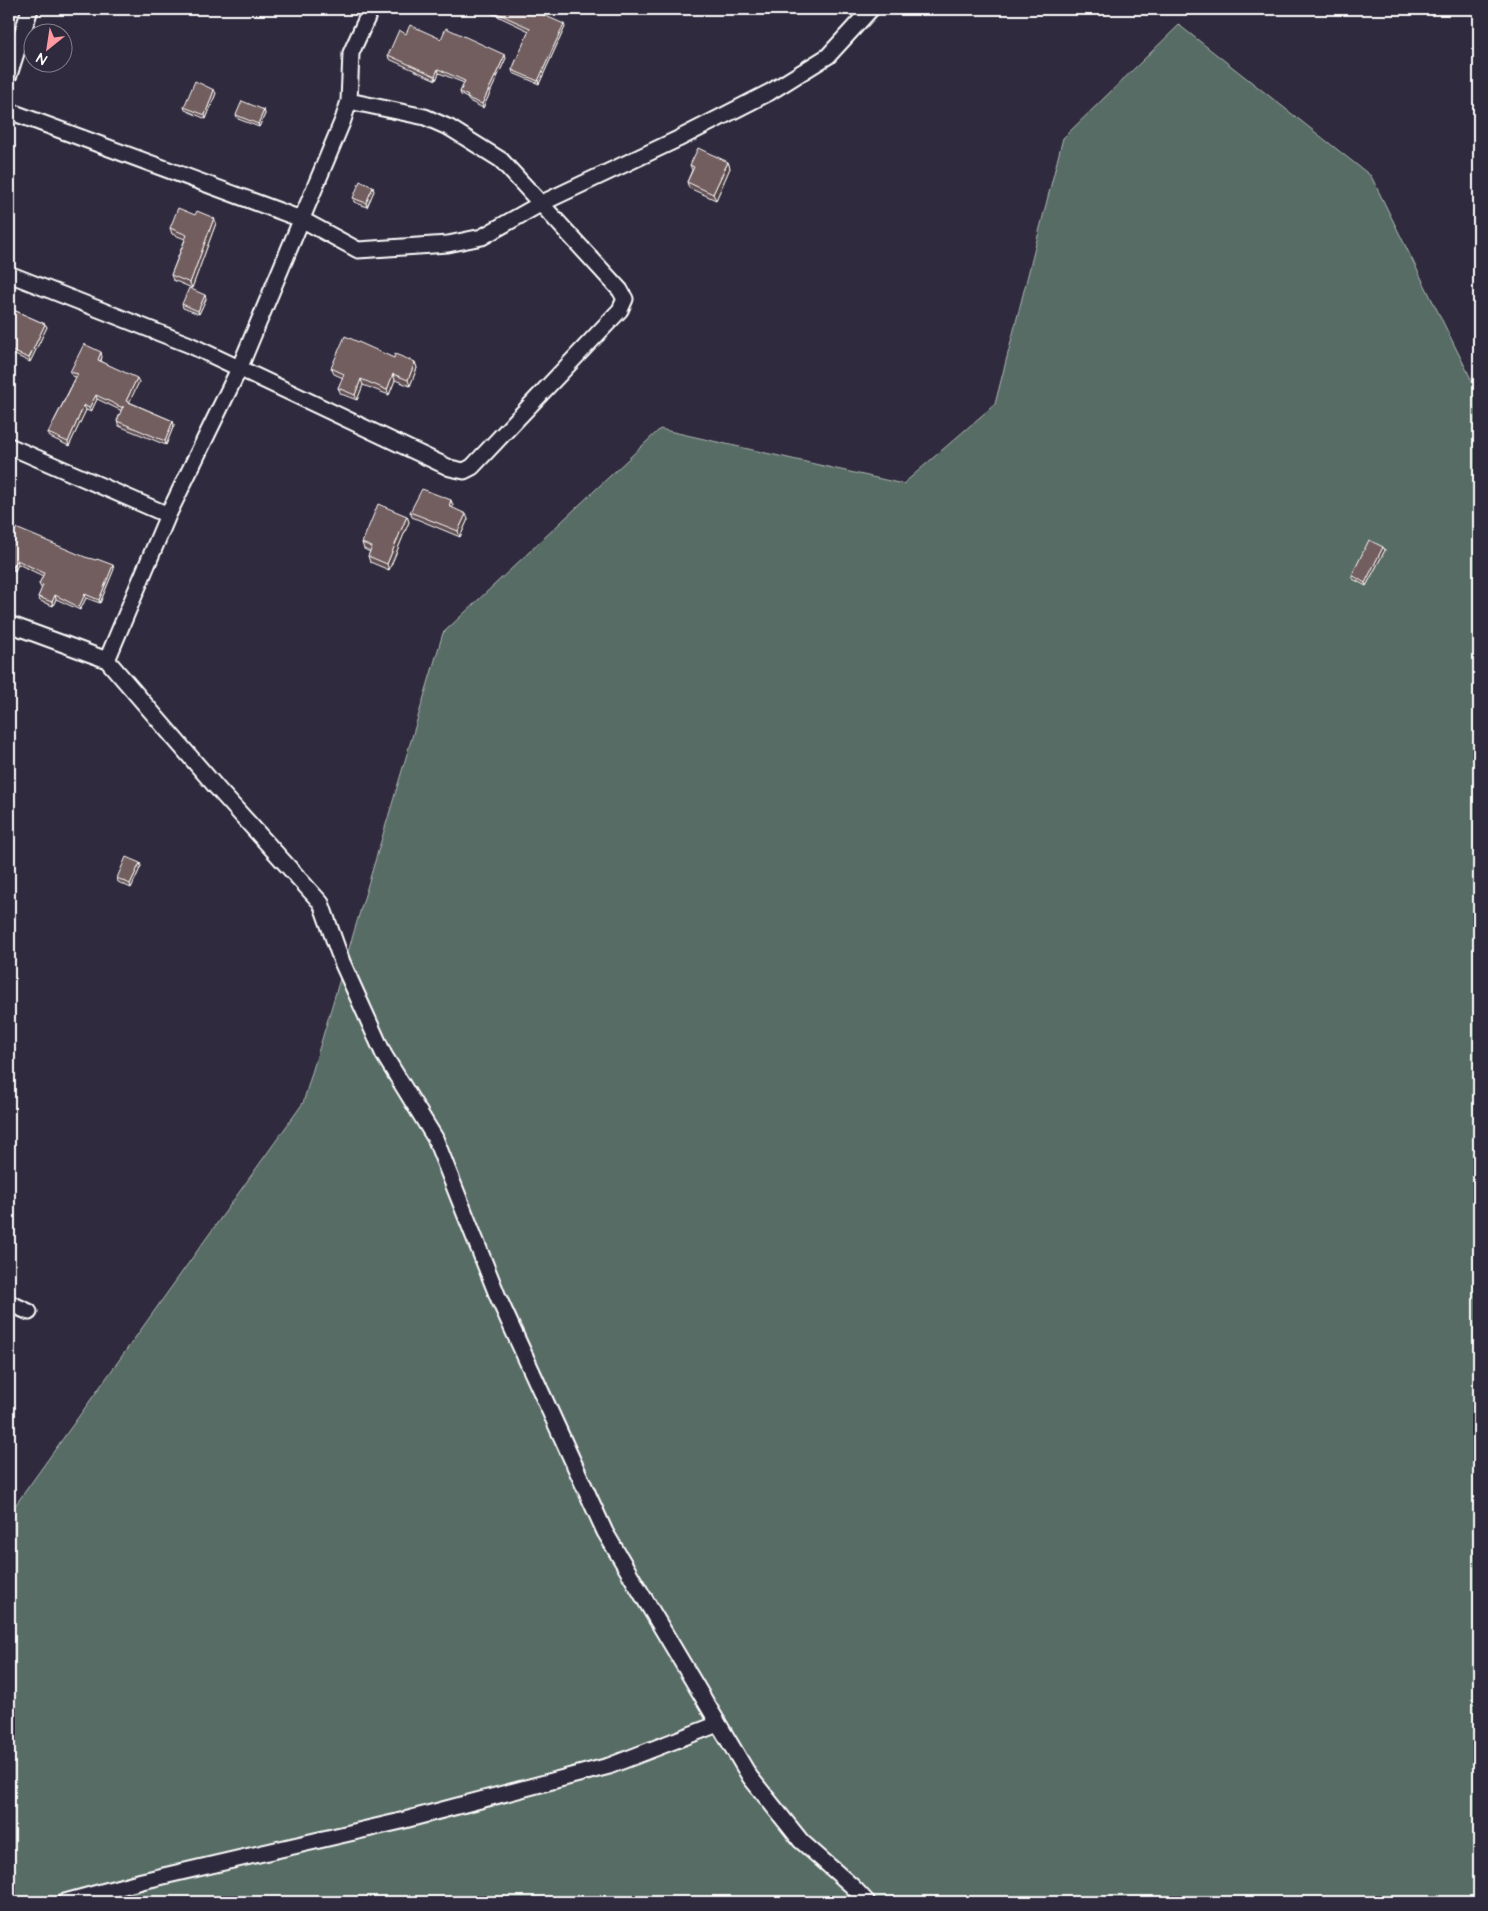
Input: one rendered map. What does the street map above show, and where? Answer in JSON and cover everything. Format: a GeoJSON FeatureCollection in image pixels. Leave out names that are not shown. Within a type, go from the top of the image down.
{"type":"FeatureCollection","features":[{"type":"Feature","properties":{"kind":"street"},"geometry":{"type":"LineString","coordinates":[[9,75],[30,9]]}},
{"type":"Feature","properties":{"kind":"street"},"geometry":{"type":"LineString","coordinates":[[107,660],[168,515],[239,369],[343,120],[349,100],[350,52],[371,9]]}},
{"type":"Feature","properties":{"kind":"street"},"geometry":{"type":"LineString","coordinates":[[9,111],[301,219],[358,250],[448,244],[482,237],[542,204],[770,92],[828,56],[871,9]]}},
{"type":"Feature","properties":{"kind":"street"},"geometry":{"type":"LineString","coordinates":[[9,274],[173,338],[450,468],[464,471],[472,467],[620,310],[625,299],[620,290],[501,160],[450,128],[425,117],[349,100]]}},
{"type":"Feature","properties":{"kind":"street"},"geometry":{"type":"LineString","coordinates":[[9,446],[168,515]]}},
{"type":"Feature","properties":{"kind":"street"},"geometry":{"type":"LineString","coordinates":[[9,624],[107,660],[217,788],[321,903],[342,962],[384,1055],[435,1138],[498,1297],[605,1532],[750,1777],[801,1841],[852,1886],[867,1902]]}},
{"type":"Feature","properties":{"kind":"street"},"geometry":{"type":"LineString","coordinates":[[9,1303],[29,1312]]}},
{"type":"Feature","properties":{"kind":"street"},"geometry":{"type":"LineString","coordinates":[[65,1902],[142,1881],[397,1822],[609,1766],[718,1724]]}},
{"type":"Feature","properties":{"kind":"green space"},"geometry":{"type":"Polygon","coordinates":[[[1179,25],[1371,176],[1479,395],[1479,1902],[9,1902],[9,1514],[303,1103],[443,633],[660,429],[903,484],[995,404],[1063,138],[1179,25]]]}},
{"type":"Feature","properties":{"kind":"building"},"geometry":{"type":"Polygon","coordinates":[[[488,9],[530,9],[564,24],[538,81],[512,70],[530,28],[488,9]]]}},
{"type":"Feature","properties":{"kind":"building"},"geometry":{"type":"Polygon","coordinates":[[[410,25],[441,39],[446,28],[505,55],[482,104],[467,98],[468,96],[460,92],[465,81],[438,69],[435,76],[388,55],[399,30],[406,34],[410,25]]]}},
{"type":"Feature","properties":{"kind":"building"},"geometry":{"type":"Polygon","coordinates":[[[195,81],[214,90],[205,115],[184,107],[195,81]]]}},
{"type":"Feature","properties":{"kind":"building"},"geometry":{"type":"Polygon","coordinates":[[[242,101],[264,110],[258,124],[236,115],[242,101]]]}},
{"type":"Feature","properties":{"kind":"building"},"geometry":{"type":"Polygon","coordinates":[[[698,148],[728,162],[713,194],[687,182],[694,167],[690,165],[698,148]]]}},
{"type":"Feature","properties":{"kind":"building"},"geometry":{"type":"Polygon","coordinates":[[[360,181],[373,187],[366,203],[353,198],[360,181]]]}},
{"type":"Feature","properties":{"kind":"building"},"geometry":{"type":"Polygon","coordinates":[[[178,208],[195,215],[197,211],[214,218],[190,283],[171,275],[187,235],[170,228],[178,208]]]}},
{"type":"Feature","properties":{"kind":"building"},"geometry":{"type":"Polygon","coordinates":[[[189,288],[205,295],[198,311],[182,304],[189,288]]]}},
{"type":"Feature","properties":{"kind":"building"},"geometry":{"type":"Polygon","coordinates":[[[9,308],[45,324],[29,358],[9,350],[9,308]]]}},
{"type":"Feature","properties":{"kind":"building"},"geometry":{"type":"Polygon","coordinates":[[[345,336],[394,358],[395,354],[415,362],[408,380],[393,374],[387,390],[361,379],[355,395],[338,388],[344,374],[331,368],[345,336]]]}},
{"type":"Feature","properties":{"kind":"building"},"geometry":{"type":"Polygon","coordinates":[[[84,344],[101,352],[98,360],[137,378],[126,401],[173,421],[165,441],[117,421],[122,408],[96,395],[89,408],[84,405],[68,442],[48,433],[78,374],[70,372],[84,344]]]}},
{"type":"Feature","properties":{"kind":"building"},"geometry":{"type":"Polygon","coordinates":[[[422,489],[451,500],[449,506],[466,514],[458,531],[410,512],[422,489]]]}},
{"type":"Feature","properties":{"kind":"building"},"geometry":{"type":"Polygon","coordinates":[[[378,504],[407,516],[387,564],[368,556],[372,547],[362,543],[378,504]]]}},
{"type":"Feature","properties":{"kind":"building"},"geometry":{"type":"Polygon","coordinates":[[[16,528],[85,557],[113,565],[99,600],[85,594],[79,607],[55,595],[52,602],[38,597],[43,585],[39,584],[44,573],[17,560],[13,567],[9,565],[9,544],[16,528]]]}},
{"type":"Feature","properties":{"kind":"building"},"geometry":{"type":"Polygon","coordinates":[[[1369,540],[1383,547],[1365,583],[1352,575],[1369,540]]]}},
{"type":"Feature","properties":{"kind":"building"},"geometry":{"type":"Polygon","coordinates":[[[126,857],[140,863],[130,884],[117,878],[126,857]]]}}]}
